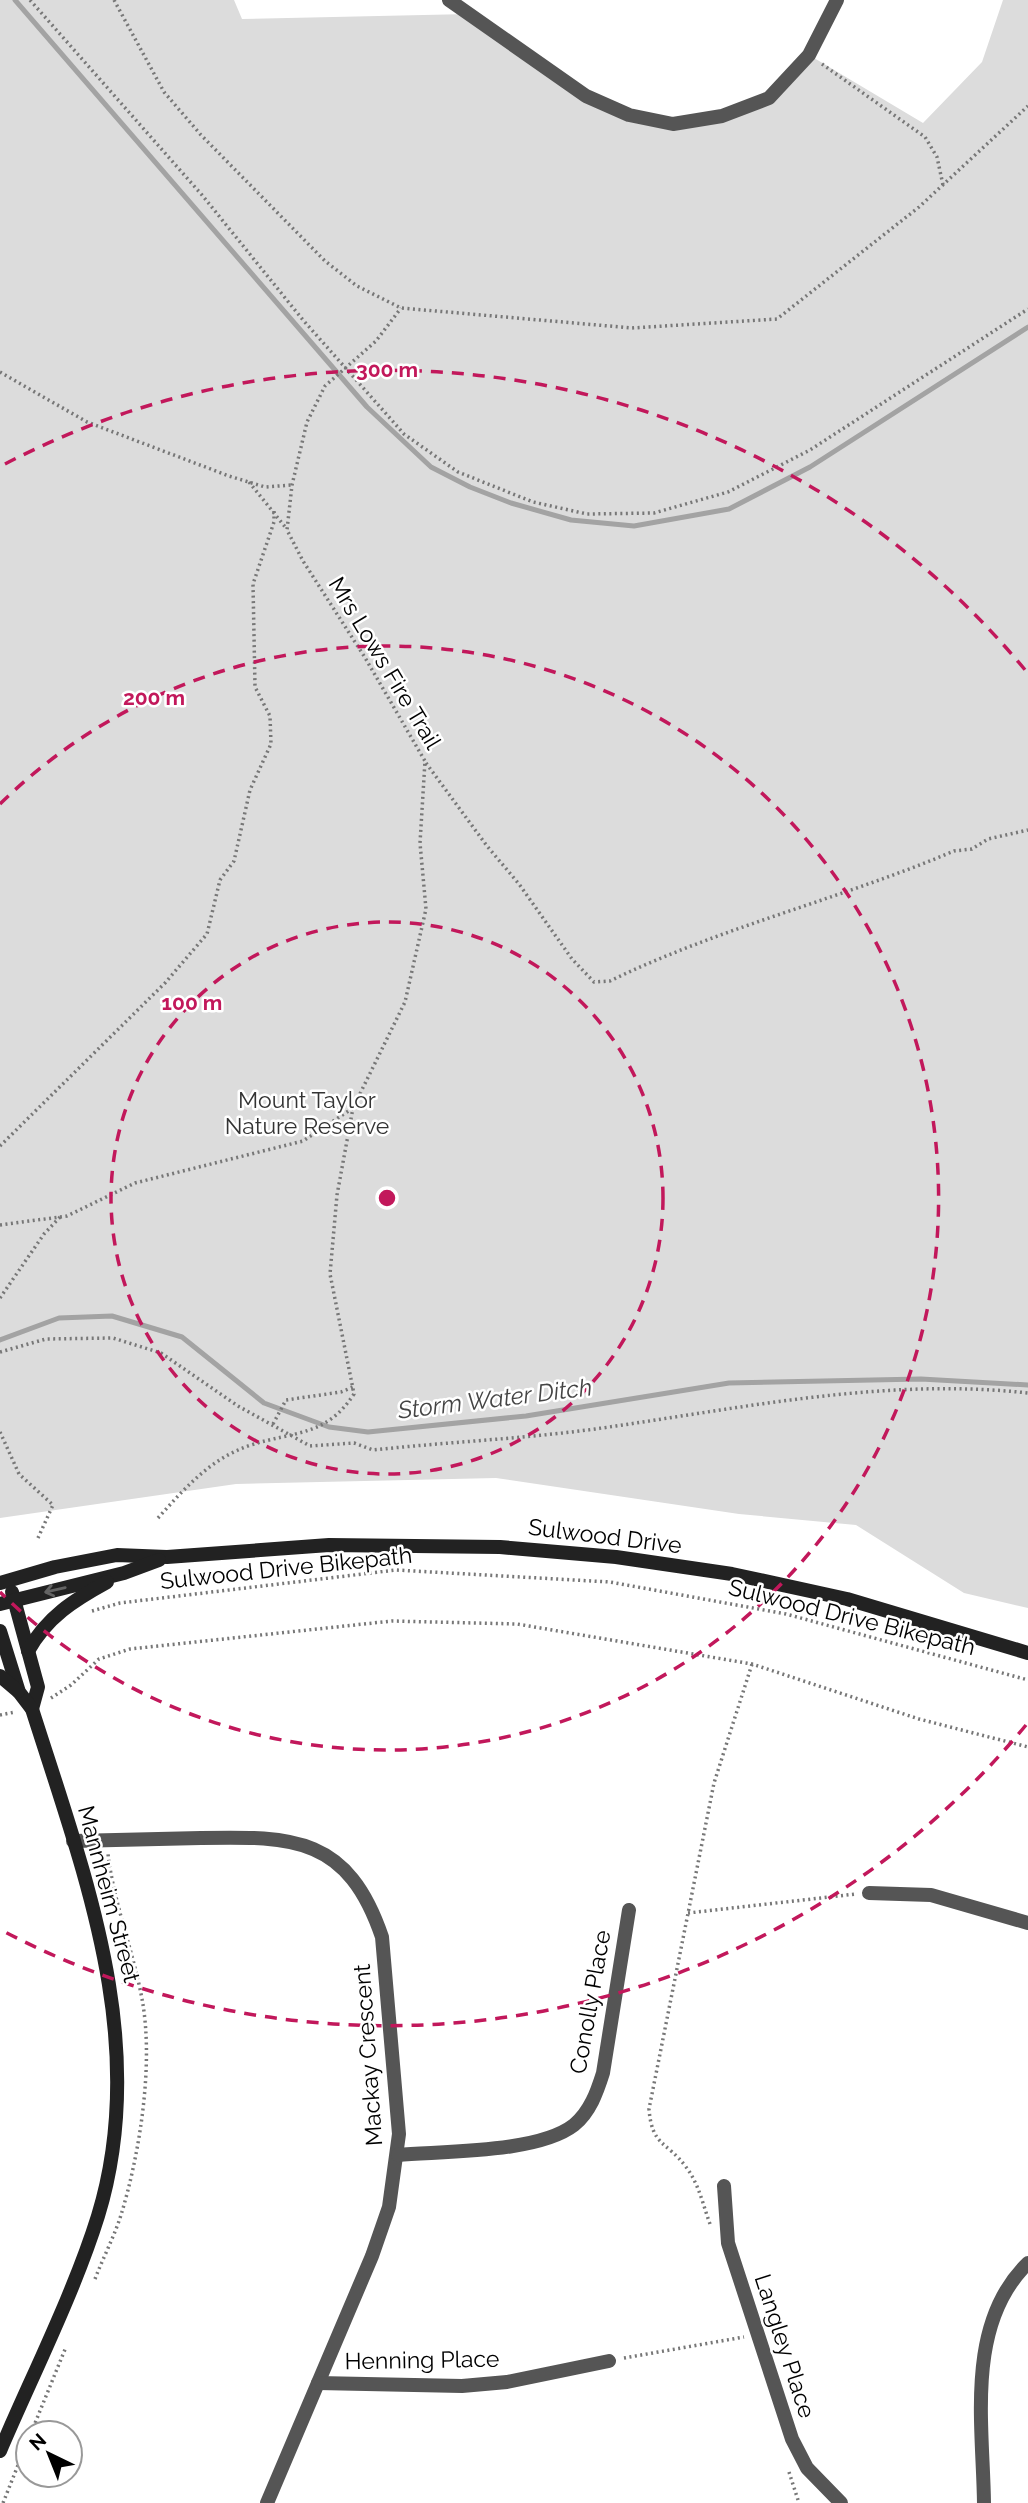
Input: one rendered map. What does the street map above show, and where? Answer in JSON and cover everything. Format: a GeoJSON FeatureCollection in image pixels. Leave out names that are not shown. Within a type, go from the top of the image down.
{"type":"FeatureCollection","features":[{"type":"Feature","properties":{"kind":"main road","name":"Sulwood Drive"},"geometry":{"type":"LineString","coordinates":[[5,1582],[55,1567],[117,1555],[167,1557],[329,1545],[443,1544],[616,1557],[732,1574],[847,1599],[1028,1653]]}},
{"type":"Feature","properties":{"kind":"main road","name":"Sulwood Drive"},"geometry":{"type":"LineString","coordinates":[[7,1602],[124,1573],[167,1557]]}},
{"type":"Feature","properties":{"kind":"main road"},"geometry":{"type":"LineString","coordinates":[[28,1651],[38,1632],[73,1601],[124,1573]]}},
{"type":"Feature","properties":{"kind":"main road","name":"Mannheim Street"},"geometry":{"type":"LineString","coordinates":[[5,1582],[7,1602],[28,1651],[38,1687],[33,1709]]}},
{"type":"Feature","properties":{"kind":"main road","name":"Mannheim Street"},"geometry":{"type":"LineString","coordinates":[[0,1631],[19,1692],[33,1709],[105,1950],[115,2011],[119,2071],[113,2147],[89,2241],[0,2451]]}},
{"type":"Feature","properties":{"kind":"main road"},"geometry":{"type":"LineString","coordinates":[[0,1676],[19,1692]]}},
{"type":"Feature","properties":{"kind":"street"},"geometry":{"type":"LineString","coordinates":[[449,0],[586,96],[629,114],[673,124],[722,116],[769,98],[809,55],[836,0]]}},
{"type":"Feature","properties":{"kind":"street","name":"Mackay Crescent"},"geometry":{"type":"LineString","coordinates":[[73,1841],[283,1838],[317,1851],[347,1873],[373,1910],[383,1937],[398,2091],[398,2155],[389,2207],[372,2256],[267,2503]]}},
{"type":"Feature","properties":{"kind":"street"},"geometry":{"type":"LineString","coordinates":[[869,1893],[931,1895],[1028,1923]]}},
{"type":"Feature","properties":{"kind":"street","name":"Conolly Place"},"geometry":{"type":"LineString","coordinates":[[398,2155],[527,2144],[551,2138],[581,2117],[595,2097],[603,2073],[629,1910]]}},
{"type":"Feature","properties":{"kind":"street","name":"Langley Place"},"geometry":{"type":"LineString","coordinates":[[724,2186],[728,2243],[792,2439],[807,2468],[841,2503]]}},
{"type":"Feature","properties":{"kind":"street"},"geometry":{"type":"LineString","coordinates":[[984,2503],[982,2371],[987,2335],[999,2302],[1028,2263]]}},
{"type":"Feature","properties":{"kind":"street","name":"Henning Place"},"geometry":{"type":"LineString","coordinates":[[318,2384],[462,2386],[507,2382],[609,2361]]}},
{"type":"Feature","properties":{"kind":"path"},"geometry":{"type":"LineString","coordinates":[[30,0],[202,195],[303,320],[404,434],[458,472],[533,502],[587,514],[654,513],[728,492],[810,450],[1028,309]]}},
{"type":"Feature","properties":{"kind":"path"},"geometry":{"type":"LineString","coordinates":[[114,0],[164,92],[201,135],[325,261],[357,286],[401,308],[632,328],[777,319],[943,185],[1028,106]]}},
{"type":"Feature","properties":{"kind":"path"},"geometry":{"type":"LineString","coordinates":[[809,55],[925,137],[937,157],[943,185]]}},
{"type":"Feature","properties":{"kind":"path"},"geometry":{"type":"LineString","coordinates":[[288,530],[292,485],[307,422],[325,386],[376,341],[401,308]]}},
{"type":"Feature","properties":{"kind":"path"},"geometry":{"type":"LineString","coordinates":[[0,372],[87,422],[265,487],[292,485]]}},
{"type":"Feature","properties":{"kind":"path","name":"Mrs Lows Fire Trail"},"geometry":{"type":"LineString","coordinates":[[249,482],[288,530],[303,561],[364,656],[425,761],[420,843],[426,909],[405,1002],[353,1108]]}},
{"type":"Feature","properties":{"kind":"path"},"geometry":{"type":"LineString","coordinates":[[0,1146],[165,983],[207,933],[220,880],[234,861],[250,790],[271,744],[270,716],[255,687],[253,671],[256,654],[253,584],[274,522],[274,511]]}},
{"type":"Feature","properties":{"kind":"path"},"geometry":{"type":"LineString","coordinates":[[425,761],[487,846],[519,884],[572,960],[594,982],[610,981],[755,922],[800,909],[954,851],[972,849],[988,839],[1028,830]]}},
{"type":"Feature","properties":{"kind":"path"},"geometry":{"type":"LineString","coordinates":[[0,1225],[61,1216],[135,1183],[303,1142],[353,1108]]}},
{"type":"Feature","properties":{"kind":"path"},"geometry":{"type":"LineString","coordinates":[[158,1518],[191,1481],[213,1464],[250,1445],[309,1433],[345,1407],[354,1394],[330,1274],[337,1195],[353,1108]]}},
{"type":"Feature","properties":{"kind":"path"},"geometry":{"type":"LineString","coordinates":[[0,1298],[44,1234],[61,1216]]}},
{"type":"Feature","properties":{"kind":"path"},"geometry":{"type":"LineString","coordinates":[[0,1352],[46,1339],[113,1338],[161,1353],[238,1406],[273,1422],[310,1446],[354,1443],[373,1450],[530,1437],[810,1396],[935,1389],[990,1389],[1028,1393]]}},
{"type":"Feature","properties":{"kind":"path"},"geometry":{"type":"LineString","coordinates":[[273,1422],[286,1400],[341,1392],[353,1387]]}},
{"type":"Feature","properties":{"kind":"path"},"geometry":{"type":"LineString","coordinates":[[0,1432],[19,1474],[53,1505],[38,1538]]}},
{"type":"Feature","properties":{"kind":"path","name":"Sulwood Drive Bikepath"},"geometry":{"type":"LineString","coordinates":[[83,1614],[120,1602],[396,1570],[610,1582],[786,1614],[1028,1680]]}},
{"type":"Feature","properties":{"kind":"path"},"geometry":{"type":"LineString","coordinates":[[0,1715],[33,1709],[71,1685],[99,1659],[130,1649],[392,1621],[517,1624],[752,1664],[919,1719],[1028,1747]]}},
{"type":"Feature","properties":{"kind":"path"},"geometry":{"type":"LineString","coordinates":[[698,2189],[686,2167],[651,2130],[649,2109],[714,1783],[752,1664]]}},
{"type":"Feature","properties":{"kind":"path"},"geometry":{"type":"LineString","coordinates":[[688,1913],[869,1893]]}},
{"type":"Feature","properties":{"kind":"path"},"geometry":{"type":"LineString","coordinates":[[609,2361],[758,2334]]}},
{"type":"Feature","properties":{"kind":"path"},"geometry":{"type":"LineString","coordinates":[[3,2503],[14,2475]]}},
{"type":"Feature","properties":{"kind":"green space","name":"Mount Taylor Nature Reserve"},"geometry":{"type":"Polygon","coordinates":[[[0,0],[234,0],[242,19],[469,14],[586,96],[673,124],[769,98],[809,55],[923,123],[982,62],[1003,0],[1028,0],[1028,1608],[964,1593],[856,1525],[739,1514],[496,1478],[236,1484],[0,1518],[0,0]]]}},
{"type":"Feature","properties":{"kind":"waterway"},"geometry":{"type":"LineString","coordinates":[[15,0],[367,407],[431,467],[470,487],[511,503],[571,520],[634,526],[729,509],[810,467],[1028,327]]}},
{"type":"Feature","properties":{"kind":"waterway","name":"Storm Water Ditch"},"geometry":{"type":"LineString","coordinates":[[0,1340],[59,1318],[112,1316],[182,1337],[264,1403],[329,1427],[368,1432],[526,1416],[729,1383],[921,1379],[1028,1385]]}}]}
